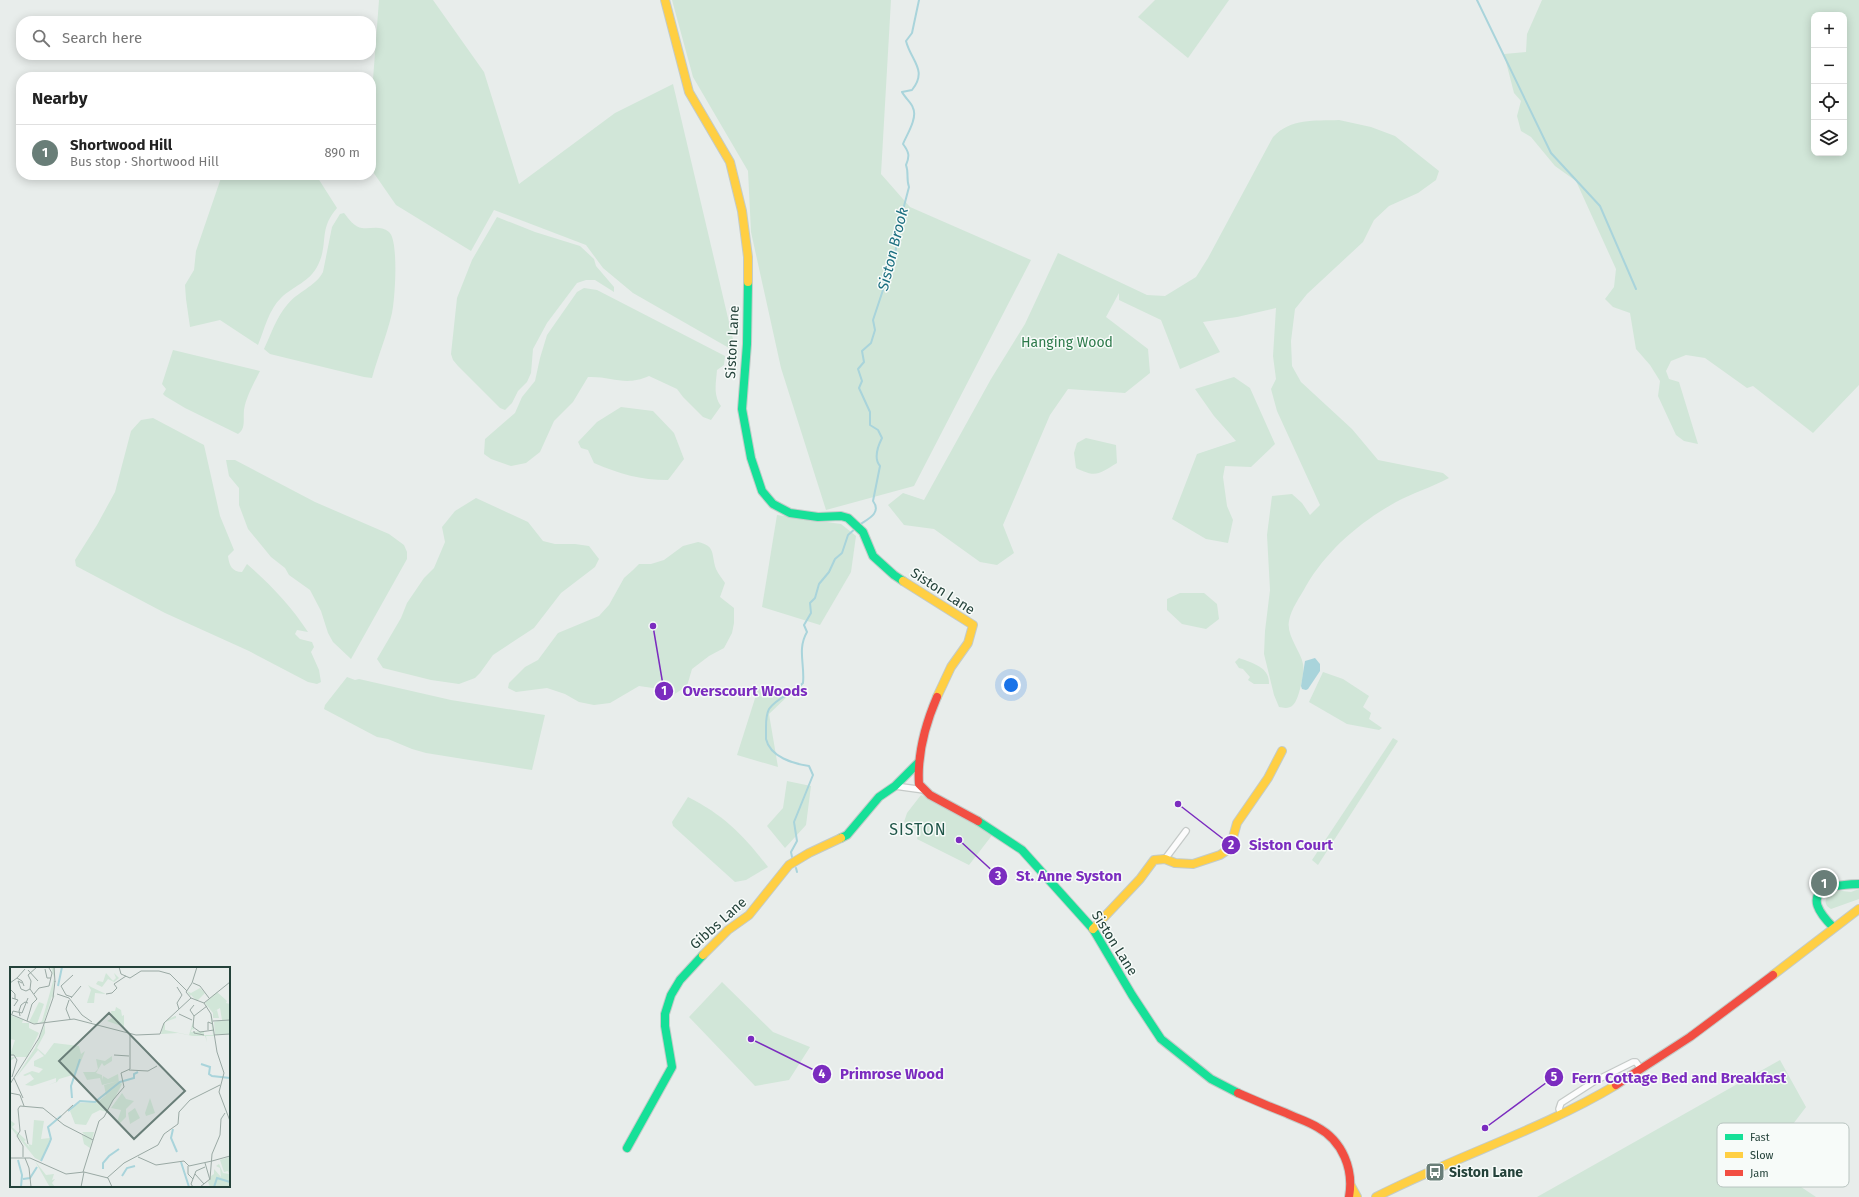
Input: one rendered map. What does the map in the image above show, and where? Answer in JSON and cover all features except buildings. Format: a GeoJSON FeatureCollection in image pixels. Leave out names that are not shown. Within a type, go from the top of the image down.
{"type":"FeatureCollection","features":[{"type":"Feature","properties":{"kind":"street","name":"Siston Lane"},"geometry":{"type":"LineString","coordinates":[[666,0],[689,92],[730,162],[742,211],[748,257],[747,344],[742,409],[750,458],[756,478],[767,499],[790,513],[818,517],[841,516],[848,518],[863,532],[873,556],[894,574],[972,625],[973,634],[938,690],[927,724],[918,763],[919,784],[924,790],[968,815],[1022,850],[1056,886],[1093,929],[1132,995],[1161,1039],[1211,1079],[1233,1091],[1318,1127],[1324,1132],[1340,1148],[1350,1168],[1351,1186],[1349,1197]]}},
{"type":"Feature","properties":{"kind":"street"},"geometry":{"type":"LineString","coordinates":[[1093,929],[1140,879],[1154,860],[1165,859],[1175,863],[1193,864],[1220,855],[1226,851],[1232,842],[1237,822],[1268,778],[1282,751]]}},
{"type":"Feature","properties":{"kind":"street","name":"Gibbs Lane"},"geometry":{"type":"LineString","coordinates":[[627,1148],[672,1067],[665,1026],[665,1014],[671,995],[680,980],[710,945],[749,914],[789,866],[809,853],[848,835],[879,797],[895,786],[918,763]]}},
{"type":"Feature","properties":{"kind":"street"},"geometry":{"type":"LineString","coordinates":[[895,786],[924,790]]}},
{"type":"Feature","properties":{"kind":"street"},"geometry":{"type":"LineString","coordinates":[[1165,859],[1186,831]]}},
{"type":"Feature","properties":{"kind":"street"},"geometry":{"type":"LineString","coordinates":[[1832,927],[1816,905],[1817,898],[1826,887],[1834,885],[1859,884]]}},
{"type":"Feature","properties":{"kind":"street"},"geometry":{"type":"LineString","coordinates":[[1376,1197],[1411,1179],[1561,1113],[1607,1090],[1641,1070],[1705,1027],[1777,972],[1832,927],[1859,909]]}},
{"type":"Feature","properties":{"kind":"street"},"geometry":{"type":"LineString","coordinates":[[1561,1113],[1559,1109],[1561,1103],[1595,1081],[1633,1062],[1636,1062],[1641,1070]]}},
{"type":"Feature","properties":{"kind":"street","name":"Siston Lane"},"geometry":{"type":"LineString","coordinates":[[1351,1186],[1357,1197]]}},
{"type":"Feature","properties":{"kind":"green space"},"geometry":{"type":"Polygon","coordinates":[[[379,0],[433,0],[484,72],[519,184],[615,113],[673,84],[736,352],[633,293],[603,268],[586,245],[494,210],[471,251],[396,205],[376,176],[376,72],[374,72],[374,60],[376,60],[379,0]]]}},
{"type":"Feature","properties":{"kind":"green space"},"geometry":{"type":"Polygon","coordinates":[[[672,0],[891,0],[881,174],[910,207],[1031,260],[914,486],[826,510],[781,368],[751,232],[748,171],[693,77],[672,0]]]}},
{"type":"Feature","properties":{"kind":"green space"},"geometry":{"type":"Polygon","coordinates":[[[1155,0],[1229,0],[1188,58],[1138,17],[1155,0]]]}},
{"type":"Feature","properties":{"kind":"green space"},"geometry":{"type":"Polygon","coordinates":[[[1542,0],[1859,0],[1859,385],[1813,433],[1753,386],[1747,388],[1705,358],[1686,355],[1671,361],[1666,371],[1669,379],[1679,382],[1698,444],[1684,441],[1676,435],[1658,396],[1660,381],[1650,365],[1636,349],[1630,313],[1613,307],[1605,299],[1614,287],[1616,269],[1576,181],[1555,166],[1531,137],[1521,131],[1517,116],[1521,101],[1514,93],[1504,54],[1526,52],[1527,34],[1542,0]]]}},
{"type":"Feature","properties":{"kind":"green space","name":"Hanging Wood"},"geometry":{"type":"Polygon","coordinates":[[[1339,120],[1371,127],[1395,136],[1439,171],[1436,180],[1418,193],[1389,206],[1374,220],[1363,242],[1307,294],[1295,309],[1291,341],[1292,366],[1301,382],[1352,429],[1378,460],[1443,473],[1449,478],[1396,502],[1370,518],[1345,538],[1314,573],[1296,603],[1289,621],[1290,632],[1303,664],[1299,692],[1293,705],[1288,708],[1279,707],[1274,695],[1264,654],[1270,590],[1267,535],[1272,496],[1292,494],[1302,503],[1310,515],[1320,505],[1277,411],[1271,389],[1276,379],[1273,356],[1276,308],[1237,317],[1203,322],[1220,352],[1180,369],[1161,320],[1119,300],[1119,293],[1106,317],[1148,349],[1150,373],[1125,393],[1068,389],[1050,415],[1003,525],[1014,553],[997,565],[980,562],[934,529],[904,525],[888,505],[903,493],[924,500],[991,379],[1025,324],[1058,253],[1147,295],[1165,296],[1196,277],[1208,258],[1273,137],[1287,126],[1303,122],[1339,120]]]}},
{"type":"Feature","properties":{"kind":"green space"},"geometry":{"type":"Polygon","coordinates":[[[220,180],[319,180],[337,208],[328,223],[323,250],[315,271],[311,276],[281,298],[273,308],[258,345],[220,320],[190,327],[185,285],[194,270],[196,251],[220,180]]]}},
{"type":"Feature","properties":{"kind":"green space"},"geometry":{"type":"Polygon","coordinates":[[[344,213],[359,228],[379,228],[386,230],[392,237],[394,246],[395,284],[392,313],[372,378],[270,354],[264,349],[283,310],[291,300],[316,281],[323,272],[332,227],[340,214],[344,213]]]}},
{"type":"Feature","properties":{"kind":"green space"},"geometry":{"type":"Polygon","coordinates":[[[497,217],[535,232],[580,246],[594,259],[596,266],[614,287],[614,292],[595,280],[586,280],[577,283],[547,323],[533,349],[531,373],[527,382],[518,391],[512,403],[505,410],[500,408],[458,366],[453,360],[451,354],[457,298],[472,260],[497,217]]]}},
{"type":"Feature","properties":{"kind":"green space"},"geometry":{"type":"Polygon","coordinates":[[[584,288],[597,290],[725,356],[724,365],[717,370],[716,380],[716,393],[718,402],[721,406],[711,420],[703,417],[677,389],[649,376],[633,381],[588,377],[573,402],[554,421],[540,452],[526,463],[511,466],[491,459],[484,454],[485,439],[515,413],[522,397],[535,381],[547,335],[577,292],[584,288]]]}},
{"type":"Feature","properties":{"kind":"green space"},"geometry":{"type":"Polygon","coordinates":[[[173,350],[260,371],[246,400],[244,424],[241,432],[238,434],[185,408],[163,394],[166,389],[162,384],[173,350]]]}},
{"type":"Feature","properties":{"kind":"green space"},"geometry":{"type":"Polygon","coordinates":[[[1234,377],[1250,388],[1275,444],[1251,467],[1225,466],[1223,477],[1227,506],[1233,520],[1228,543],[1206,539],[1172,519],[1197,454],[1236,441],[1214,416],[1195,389],[1234,377]]]}},
{"type":"Feature","properties":{"kind":"green space"},"geometry":{"type":"Polygon","coordinates":[[[621,407],[653,411],[674,433],[684,459],[668,480],[639,478],[613,470],[594,463],[588,450],[581,448],[578,442],[597,422],[621,407]]]}},
{"type":"Feature","properties":{"kind":"green space"},"geometry":{"type":"Polygon","coordinates":[[[153,418],[204,445],[220,516],[234,550],[228,556],[230,565],[236,571],[242,572],[247,564],[272,587],[295,613],[308,632],[297,630],[295,634],[300,639],[312,642],[314,647],[311,652],[319,670],[321,682],[317,684],[308,682],[249,651],[165,613],[76,566],[75,560],[97,525],[115,492],[131,431],[141,420],[153,418]]]}},
{"type":"Feature","properties":{"kind":"green space"},"geometry":{"type":"Polygon","coordinates":[[[1086,438],[1116,445],[1117,463],[1106,470],[1093,474],[1076,468],[1074,453],[1077,443],[1086,438]]]}},
{"type":"Feature","properties":{"kind":"green space"},"geometry":{"type":"Polygon","coordinates":[[[226,460],[235,460],[315,502],[389,534],[404,545],[407,552],[407,559],[351,659],[333,642],[328,633],[321,611],[310,590],[289,575],[285,568],[271,557],[248,529],[239,505],[239,488],[229,476],[226,460]]]}},
{"type":"Feature","properties":{"kind":"green space"},"geometry":{"type":"Polygon","coordinates":[[[476,498],[528,522],[543,541],[555,544],[589,546],[599,559],[595,567],[561,593],[534,628],[493,655],[475,678],[459,684],[431,680],[383,668],[377,659],[401,618],[407,603],[424,578],[434,568],[445,542],[442,527],[455,511],[476,498]]]}},
{"type":"Feature","properties":{"kind":"green space"},"geometry":{"type":"Polygon","coordinates":[[[777,515],[841,524],[856,536],[851,572],[820,625],[762,607],[777,515]]]}},
{"type":"Feature","properties":{"kind":"green space"},"geometry":{"type":"Polygon","coordinates":[[[698,542],[708,546],[712,551],[716,569],[725,583],[720,597],[734,608],[734,623],[732,633],[724,648],[709,656],[692,669],[687,686],[670,697],[653,688],[639,686],[610,703],[594,705],[579,702],[565,694],[547,688],[516,692],[508,688],[509,683],[525,667],[538,660],[558,633],[599,616],[609,605],[624,578],[639,564],[651,564],[664,560],[683,546],[698,542]]]}},
{"type":"Feature","properties":{"kind":"green space"},"geometry":{"type":"Polygon","coordinates":[[[1180,593],[1204,593],[1217,604],[1219,619],[1206,629],[1182,624],[1167,610],[1167,599],[1180,593]]]}},
{"type":"Feature","properties":{"kind":"green space"},"geometry":{"type":"Polygon","coordinates":[[[1239,658],[1259,666],[1267,673],[1269,684],[1254,684],[1248,680],[1250,677],[1243,669],[1239,668],[1235,662],[1239,658]]]}},
{"type":"Feature","properties":{"kind":"green space"},"geometry":{"type":"Polygon","coordinates":[[[1323,672],[1343,679],[1369,696],[1363,707],[1371,713],[1369,719],[1382,728],[1379,730],[1347,724],[1309,702],[1323,672]]]}},
{"type":"Feature","properties":{"kind":"green space"},"geometry":{"type":"Polygon","coordinates":[[[347,677],[355,680],[359,679],[451,700],[545,715],[532,770],[426,753],[388,739],[377,737],[324,709],[325,705],[347,677]]]}},
{"type":"Feature","properties":{"kind":"green space"},"geometry":{"type":"Polygon","coordinates":[[[758,689],[791,693],[769,714],[778,767],[737,755],[758,689]]]}},
{"type":"Feature","properties":{"kind":"green space"},"geometry":{"type":"Polygon","coordinates":[[[1393,738],[1398,741],[1318,865],[1312,860],[1393,738]]]}},
{"type":"Feature","properties":{"kind":"green space"},"geometry":{"type":"Polygon","coordinates":[[[787,781],[811,786],[806,825],[785,848],[767,826],[783,808],[787,781]]]}},
{"type":"Feature","properties":{"kind":"green space"},"geometry":{"type":"Polygon","coordinates":[[[921,795],[958,812],[993,834],[969,865],[917,839],[919,831],[904,822],[907,813],[921,795]]]}},
{"type":"Feature","properties":{"kind":"green space"},"geometry":{"type":"Polygon","coordinates":[[[688,797],[723,819],[742,836],[768,867],[746,880],[735,882],[673,826],[672,822],[688,797]]]}},
{"type":"Feature","properties":{"kind":"green space"},"geometry":{"type":"Polygon","coordinates":[[[1859,889],[1859,899],[1831,909],[1826,904],[1827,897],[1834,890],[1851,892],[1859,889]]]}},
{"type":"Feature","properties":{"kind":"green space"},"geometry":{"type":"Polygon","coordinates":[[[722,982],[773,1032],[810,1047],[789,1080],[755,1086],[689,1017],[722,982]]]}},
{"type":"Feature","properties":{"kind":"green space"},"geometry":{"type":"Polygon","coordinates":[[[1780,1060],[1806,1107],[1794,1123],[1717,1123],[1717,1187],[1801,1187],[1816,1197],[1537,1197],[1780,1060]]]}},
{"type":"Feature","properties":{"kind":"water"},"geometry":{"type":"Polygon","coordinates":[[[1315,658],[1320,664],[1320,671],[1308,689],[1302,689],[1301,686],[1305,661],[1315,658]]]}},
{"type":"Feature","properties":{"kind":"waterway","name":"Siston Brook"},"geometry":{"type":"LineString","coordinates":[[859,525],[870,518],[876,509],[873,501],[880,466],[877,459],[878,448],[882,438],[878,430],[870,425],[870,412],[859,388],[862,381],[858,369],[864,362],[862,351],[871,343],[875,330],[873,320],[883,290],[886,273],[896,249],[897,233],[909,187],[906,165],[908,154],[907,149],[903,144],[913,122],[914,112],[911,104],[902,92],[912,90],[919,77],[917,66],[906,41],[912,33],[919,0]]}},
{"type":"Feature","properties":{"kind":"waterway"},"geometry":{"type":"LineString","coordinates":[[1477,0],[1551,153],[1600,206],[1636,289]]}},
{"type":"Feature","properties":{"kind":"waterway","name":"Siston Brook"},"geometry":{"type":"LineString","coordinates":[[792,857],[791,852],[797,841],[794,822],[813,775],[809,766],[790,761],[772,751],[766,739],[767,715],[769,709],[776,701],[795,690],[803,683],[802,645],[807,632],[804,625],[811,613],[810,603],[815,598],[819,584],[829,572],[835,559],[842,553],[848,535],[856,528]]}},
{"type":"Feature","properties":{"kind":"waterway","name":"Siston Brook"},"geometry":{"type":"LineString","coordinates":[[796,868],[797,872]]}},
{"type":"Feature","properties":{"kind":"traffic: fast"},"geometry":{"type":"LineString","coordinates":[[748,282],[747,344],[742,409],[751,458],[762,491],[773,504],[790,513],[818,517],[841,516],[848,518],[863,532],[873,556],[903,581]]}},
{"type":"Feature","properties":{"kind":"traffic: fast"},"geometry":{"type":"LineString","coordinates":[[841,838],[847,835],[879,797],[895,786],[918,763]]}},
{"type":"Feature","properties":{"kind":"traffic: fast"},"geometry":{"type":"LineString","coordinates":[[978,821],[1022,850],[1093,929],[1132,995],[1161,1039],[1211,1079],[1238,1093]]}},
{"type":"Feature","properties":{"kind":"traffic: fast"},"geometry":{"type":"LineString","coordinates":[[1833,927],[1818,906],[1817,898],[1820,893],[1836,886],[1859,884]]}},
{"type":"Feature","properties":{"kind":"traffic: fast"},"geometry":{"type":"LineString","coordinates":[[627,1148],[672,1067],[665,1026],[665,1014],[671,995],[680,980],[703,955]]}},
{"type":"Feature","properties":{"kind":"traffic: slow"},"geometry":{"type":"LineString","coordinates":[[665,0],[689,92],[730,162],[742,211],[748,257],[748,282]]}},
{"type":"Feature","properties":{"kind":"traffic: slow"},"geometry":{"type":"LineString","coordinates":[[903,581],[973,625],[968,643],[951,667],[937,697]]}},
{"type":"Feature","properties":{"kind":"traffic: slow"},"geometry":{"type":"LineString","coordinates":[[1093,929],[1140,879],[1154,860],[1165,859],[1175,863],[1193,864],[1220,855],[1226,851],[1232,841],[1237,823],[1268,778],[1282,751]]}},
{"type":"Feature","properties":{"kind":"traffic: slow"},"geometry":{"type":"LineString","coordinates":[[703,955],[728,930],[749,915],[789,865],[809,853],[841,838]]}},
{"type":"Feature","properties":{"kind":"traffic: slow"},"geometry":{"type":"LineString","coordinates":[[1773,975],[1859,909]]}},
{"type":"Feature","properties":{"kind":"traffic: slow"},"geometry":{"type":"LineString","coordinates":[[1376,1197],[1436,1169],[1528,1130],[1616,1085]]}},
{"type":"Feature","properties":{"kind":"traffic: slow"},"geometry":{"type":"LineString","coordinates":[[1351,1186],[1357,1197]]}},
{"type":"Feature","properties":{"kind":"traffic: jam"},"geometry":{"type":"LineString","coordinates":[[937,697],[923,739],[919,761],[919,784],[930,795],[978,821]]}},
{"type":"Feature","properties":{"kind":"traffic: jam"},"geometry":{"type":"LineString","coordinates":[[1616,1085],[1690,1037],[1773,975]]}},
{"type":"Feature","properties":{"kind":"traffic: jam"},"geometry":{"type":"LineString","coordinates":[[1238,1093],[1313,1125],[1334,1140],[1345,1157],[1348,1167],[1350,1177],[1349,1197]]}},
{"type":"Feature","properties":{"kind":"place","name":"Overscourt Woods"},"geometry":{"type":"Point","coordinates":[653,626]}},
{"type":"Feature","properties":{"kind":"place","name":"Siston Court"},"geometry":{"type":"Point","coordinates":[1178,804]}},
{"type":"Feature","properties":{"kind":"place","name":"St. Anne Syston"},"geometry":{"type":"Point","coordinates":[959,840]}},
{"type":"Feature","properties":{"kind":"place","name":"Shortwood Hill"},"geometry":{"type":"Point","coordinates":[1824,883]}},
{"type":"Feature","properties":{"kind":"place","name":"Primrose Wood"},"geometry":{"type":"Point","coordinates":[751,1039]}},
{"type":"Feature","properties":{"kind":"place","name":"Fern Cottage Bed and Breakfast"},"geometry":{"type":"Point","coordinates":[1485,1128]}},
{"type":"Feature","properties":{"kind":"place","name":"Siston Lane"},"geometry":{"type":"Point","coordinates":[1435,1172]}},
{"type":"Feature","properties":{"kind":"district","name":"SISTON"},"geometry":{"type":"Point","coordinates":[918,829]}}]}
